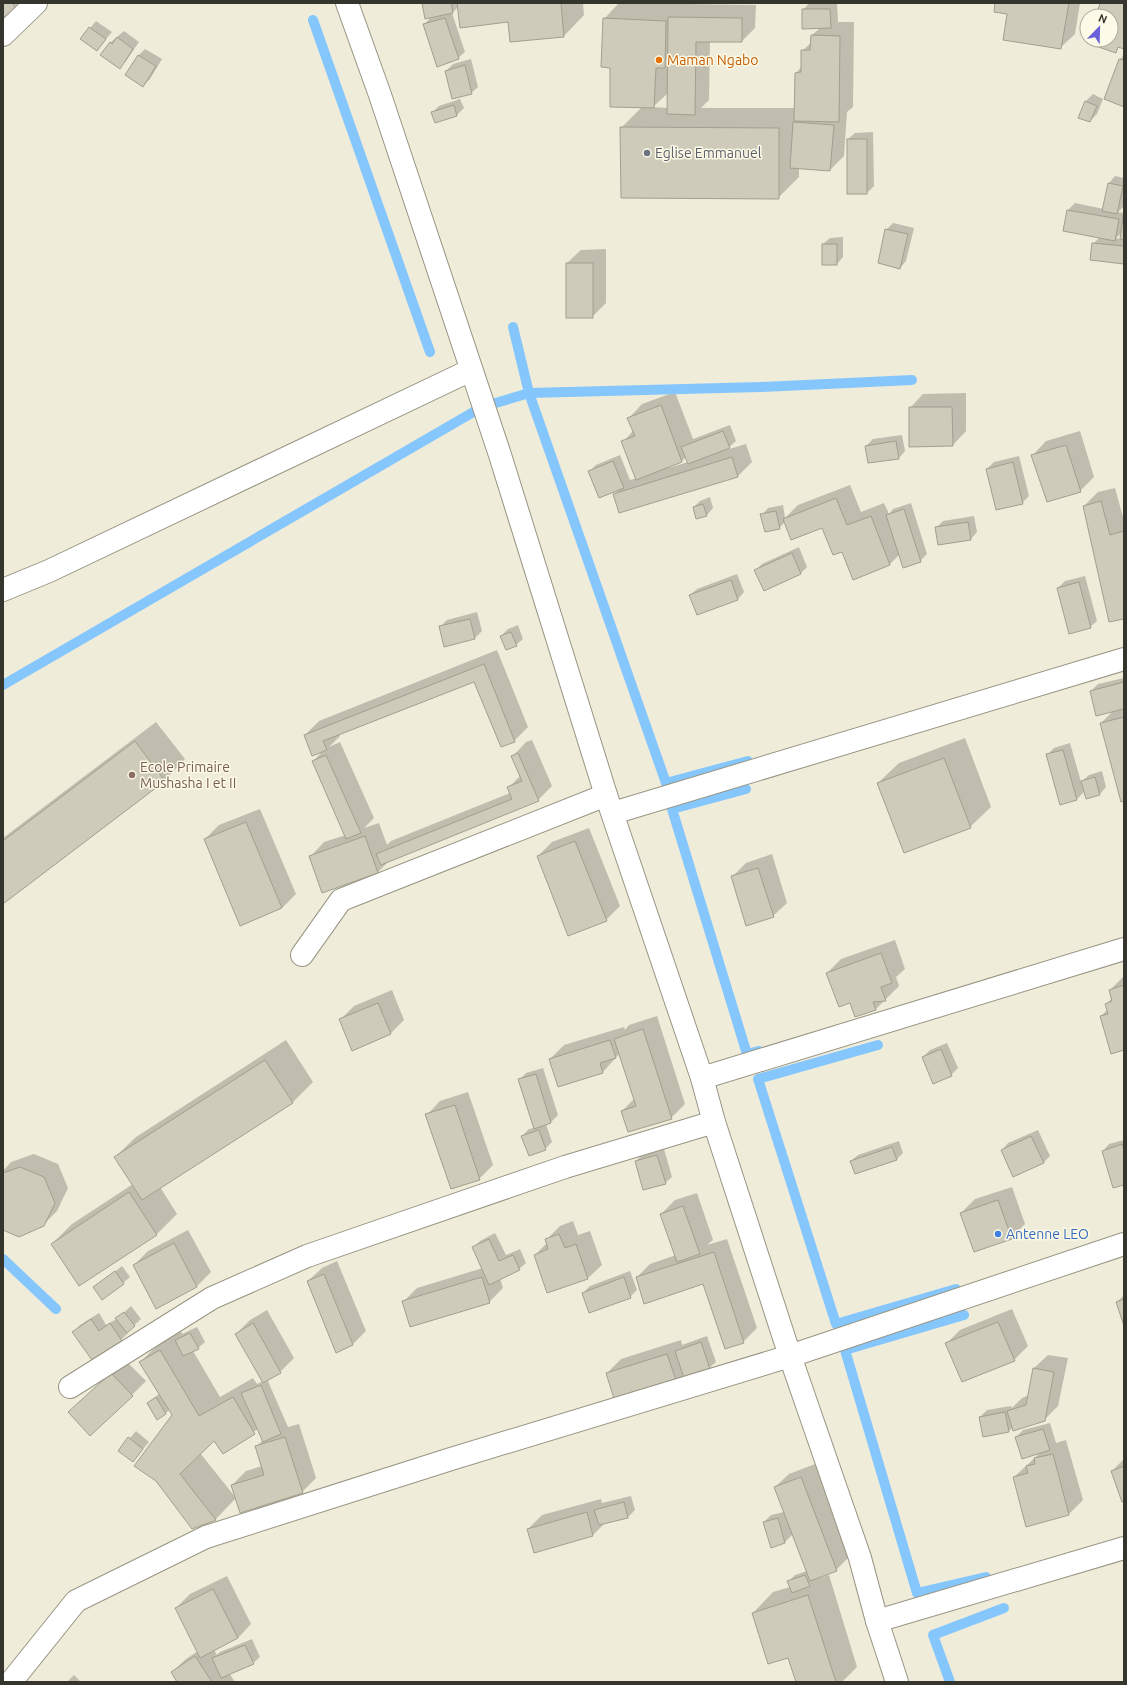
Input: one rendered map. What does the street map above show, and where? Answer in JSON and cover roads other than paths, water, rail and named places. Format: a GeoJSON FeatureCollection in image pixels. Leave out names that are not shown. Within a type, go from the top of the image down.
{"type":"FeatureCollection","features":[{"type":"Feature","properties":{"kind":"street"},"geometry":{"type":"LineString","coordinates":[[3,35],[36,3]]}},
{"type":"Feature","properties":{"kind":"street"},"geometry":{"type":"LineString","coordinates":[[347,3],[380,95],[500,455],[609,804],[702,1078],[714,1122],[790,1356],[860,1558],[877,1621],[896,1682]]}},
{"type":"Feature","properties":{"kind":"street"},"geometry":{"type":"LineString","coordinates":[[3,590],[49,571],[471,370]]}},
{"type":"Feature","properties":{"kind":"street"},"geometry":{"type":"LineString","coordinates":[[302,955],[341,900],[609,804],[1124,659]]}},
{"type":"Feature","properties":{"kind":"street"},"geometry":{"type":"LineString","coordinates":[[702,1078],[1124,949]]}},
{"type":"Feature","properties":{"kind":"street"},"geometry":{"type":"LineString","coordinates":[[70,1387],[212,1298],[307,1256],[565,1166],[714,1122]]}},
{"type":"Feature","properties":{"kind":"street"},"geometry":{"type":"LineString","coordinates":[[12,1682],[76,1600],[206,1537],[451,1459],[790,1356],[1124,1244]]}},
{"type":"Feature","properties":{"kind":"street"},"geometry":{"type":"LineString","coordinates":[[877,1621],[1124,1548]]}},
{"type":"Feature","properties":{"kind":"waterway"},"geometry":{"type":"LineString","coordinates":[[313,20],[430,352]]}},
{"type":"Feature","properties":{"kind":"waterway"},"geometry":{"type":"LineString","coordinates":[[513,327],[529,393],[666,783],[748,761]]}},
{"type":"Feature","properties":{"kind":"waterway"},"geometry":{"type":"LineString","coordinates":[[3,685],[482,407],[529,393],[761,387],[912,380]]}},
{"type":"Feature","properties":{"kind":"waterway"},"geometry":{"type":"LineString","coordinates":[[746,789],[672,809],[747,1054],[759,1051]]}},
{"type":"Feature","properties":{"kind":"waterway"},"geometry":{"type":"LineString","coordinates":[[878,1045],[758,1079],[836,1324],[956,1289]]}},
{"type":"Feature","properties":{"kind":"waterway"},"geometry":{"type":"LineString","coordinates":[[3,1259],[56,1309]]}},
{"type":"Feature","properties":{"kind":"waterway"},"geometry":{"type":"LineString","coordinates":[[964,1315],[845,1350],[917,1593],[986,1577]]}},
{"type":"Feature","properties":{"kind":"waterway"},"geometry":{"type":"LineString","coordinates":[[950,1682],[933,1635],[1004,1608]]}},
{"type":"Feature","properties":{"kind":"place","name":"Maman Ngabo"},"geometry":{"type":"Point","coordinates":[659,60]}},
{"type":"Feature","properties":{"kind":"place","name":"Eglise Emmanuel"},"geometry":{"type":"Point","coordinates":[647,153]}},
{"type":"Feature","properties":{"kind":"place","name":"Ecole Primaire Mushasha I et II"},"geometry":{"type":"Point","coordinates":[132,775]}},
{"type":"Feature","properties":{"kind":"place","name":"Antenne LEO"},"geometry":{"type":"Point","coordinates":[998,1234]}}]}
